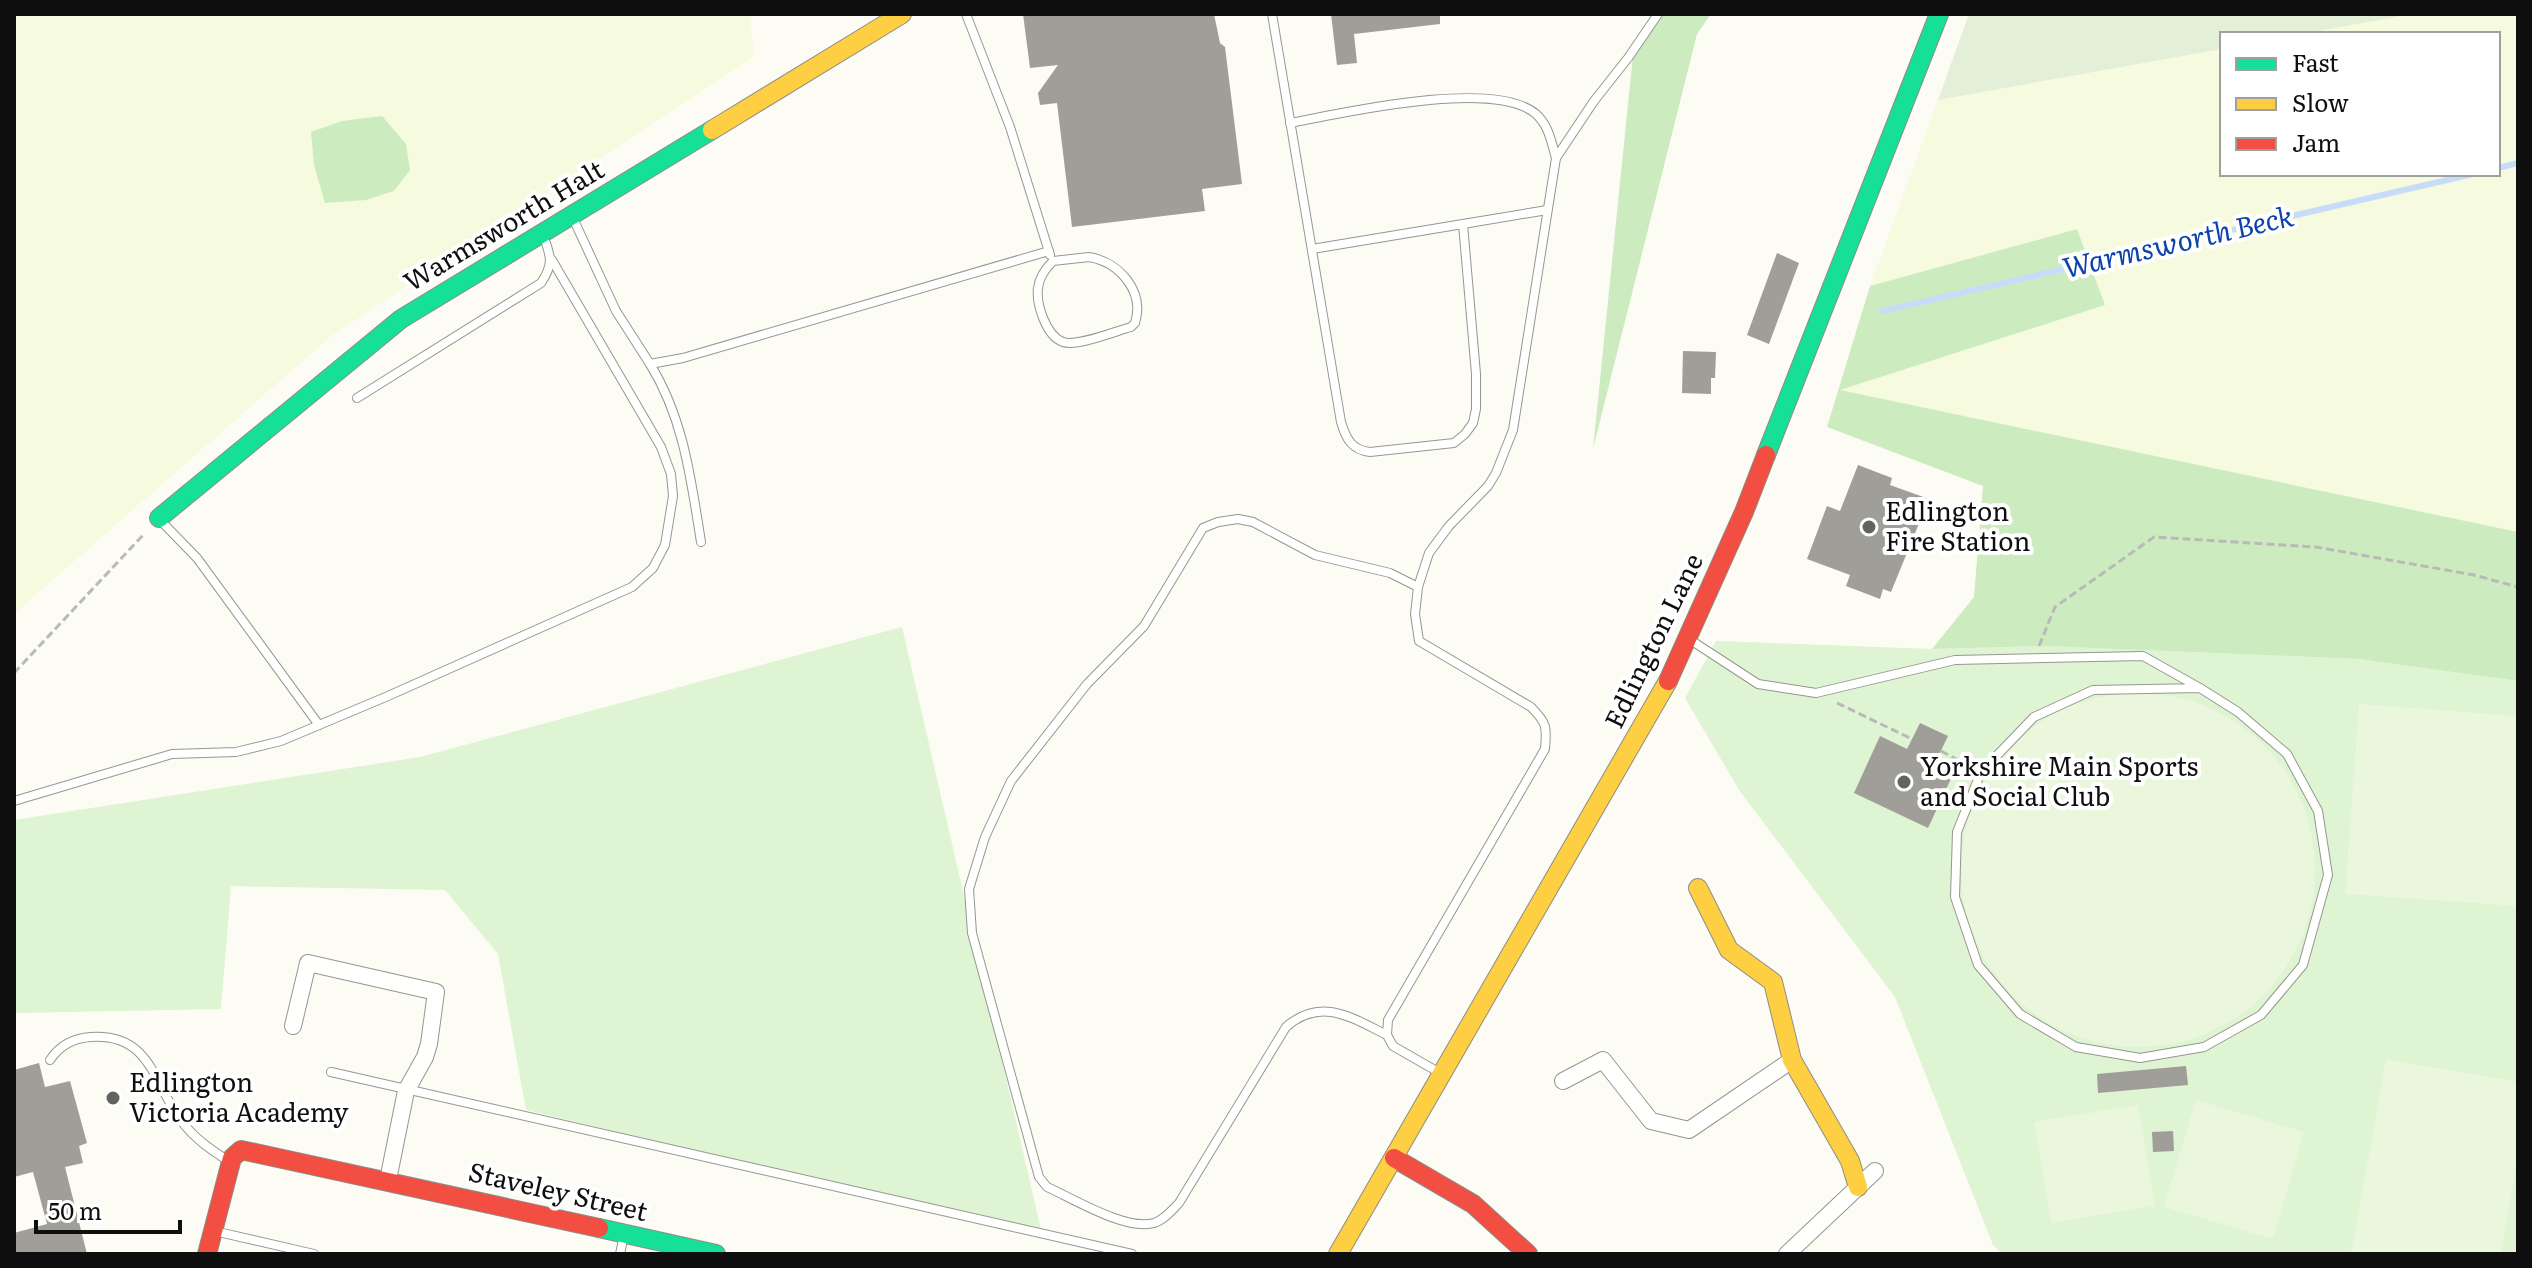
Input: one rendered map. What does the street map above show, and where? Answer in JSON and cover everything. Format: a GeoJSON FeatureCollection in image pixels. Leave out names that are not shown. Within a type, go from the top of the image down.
{"type":"FeatureCollection","features":[{"type":"Feature","properties":{"kind":"street","name":"Warmsworth Halt"},"geometry":{"type":"LineString","coordinates":[[159,518],[401,319],[902,14]]}},
{"type":"Feature","properties":{"kind":"street","name":"Edlington Lane"},"geometry":{"type":"LineString","coordinates":[[1338,1254],[1656,703],[1688,639],[1744,512],[1939,14]]}},
{"type":"Feature","properties":{"kind":"street"},"geometry":{"type":"LineString","coordinates":[[1698,888],[1729,950],[1773,982],[1792,1060],[1850,1161],[1858,1187]]}},
{"type":"Feature","properties":{"kind":"street"},"geometry":{"type":"LineString","coordinates":[[293,1026],[308,963],[436,992],[429,1044],[406,1091],[388,1180]]}},
{"type":"Feature","properties":{"kind":"street"},"geometry":{"type":"LineString","coordinates":[[1563,1081],[1603,1060],[1651,1121],[1689,1130],[1792,1060]]}},
{"type":"Feature","properties":{"kind":"street","name":"Staveley Street"},"geometry":{"type":"LineString","coordinates":[[231,1163],[236,1152],[241,1150],[716,1254]]}},
{"type":"Feature","properties":{"kind":"street"},"geometry":{"type":"LineString","coordinates":[[1394,1158],[1473,1204],[1528,1254]]}},
{"type":"Feature","properties":{"kind":"street"},"geometry":{"type":"LineString","coordinates":[[207,1254],[231,1163]]}},
{"type":"Feature","properties":{"kind":"street"},"geometry":{"type":"LineString","coordinates":[[1787,1254],[1875,1171]]}},
{"type":"Feature","properties":{"kind":"lane"},"geometry":{"type":"LineString","coordinates":[[966,14],[1010,127],[1053,261]]}},
{"type":"Feature","properties":{"kind":"lane"},"geometry":{"type":"LineString","coordinates":[[1272,14],[1341,422],[1351,445],[1360,451],[1454,443],[1473,423],[1476,374],[1463,224]]}},
{"type":"Feature","properties":{"kind":"lane"},"geometry":{"type":"LineString","coordinates":[[1442,1074],[1393,1046],[1387,1035],[1388,1020],[1545,749],[1547,729],[1543,719],[1531,707],[1419,641],[1415,614],[1418,587],[1429,553],[1449,526],[1488,486],[1513,430],[1556,158],[1658,14]]}},
{"type":"Feature","properties":{"kind":"lane"},"geometry":{"type":"LineString","coordinates":[[1290,123],[1372,107],[1468,98],[1509,101],[1534,112],[1547,126],[1556,158]]}},
{"type":"Feature","properties":{"kind":"lane"},"geometry":{"type":"LineString","coordinates":[[1312,249],[1547,210]]}},
{"type":"Feature","properties":{"kind":"lane"},"geometry":{"type":"LineString","coordinates":[[572,215],[616,311],[662,384],[686,448],[701,542]]}},
{"type":"Feature","properties":{"kind":"lane"},"geometry":{"type":"LineString","coordinates":[[14,801],[172,754],[250,750],[281,741],[632,587],[653,568],[665,545],[673,496],[671,474],[661,447],[552,260],[543,233]]}},
{"type":"Feature","properties":{"kind":"lane"},"geometry":{"type":"LineString","coordinates":[[650,364],[672,361],[1049,251]]}},
{"type":"Feature","properties":{"kind":"lane"},"geometry":{"type":"LineString","coordinates":[[1089,257],[1100,259],[1122,272],[1135,296],[1135,323],[1131,327],[1074,343],[1062,342],[1051,333],[1045,322],[1038,296],[1040,281],[1053,261],[1089,257]]}},
{"type":"Feature","properties":{"kind":"lane"},"geometry":{"type":"LineString","coordinates":[[357,398],[541,283],[550,270],[552,260]]}},
{"type":"Feature","properties":{"kind":"lane"},"geometry":{"type":"LineString","coordinates":[[159,518],[197,558],[319,725]]}},
{"type":"Feature","properties":{"kind":"lane"},"geometry":{"type":"LineString","coordinates":[[1387,1035],[1347,1015],[1325,1010],[1307,1012],[1294,1020],[1286,1027],[1179,1203],[1158,1223],[1126,1223],[1047,1187],[1039,1177],[972,933],[969,889],[985,837],[1011,781],[1087,684],[1144,626],[1203,528],[1238,519],[1253,522],[1315,555],[1390,573],[1418,587]]}},
{"type":"Feature","properties":{"kind":"lane"},"geometry":{"type":"LineString","coordinates":[[1688,639],[1758,684],[1816,693],[1955,660],[2143,656],[2200,688],[2238,712],[2287,754],[2318,811],[2328,875],[2303,965],[2261,1015],[2204,1047],[2140,1058],[2076,1047],[2020,1014],[1978,965],[1955,897],[1957,832],[1981,772],[2034,717],[2093,690],[2200,688]]}},
{"type":"Feature","properties":{"kind":"lane"},"geometry":{"type":"LineString","coordinates":[[50,1060],[57,1050],[77,1039],[104,1037],[128,1044],[149,1062],[185,1126],[196,1138],[231,1163]]}},
{"type":"Feature","properties":{"kind":"lane"},"geometry":{"type":"LineString","coordinates":[[331,1072],[1132,1254]]}},
{"type":"Feature","properties":{"kind":"lane"},"geometry":{"type":"LineString","coordinates":[[213,1231],[314,1254]]}},
{"type":"Feature","properties":{"kind":"lane"},"geometry":{"type":"LineString","coordinates":[[620,1254],[624,1233]]}},
{"type":"Feature","properties":{"kind":"path"},"geometry":{"type":"LineString","coordinates":[[14,673],[159,518]]}},
{"type":"Feature","properties":{"kind":"path"},"geometry":{"type":"LineString","coordinates":[[2034,657],[2055,607],[2154,537],[2316,547],[2474,575],[2518,587]]}},
{"type":"Feature","properties":{"kind":"path"},"geometry":{"type":"LineString","coordinates":[[1816,693],[1912,739]]}},
{"type":"Feature","properties":{"kind":"path"},"geometry":{"type":"LineString","coordinates":[[1941,751],[1981,772]]}},
{"type":"Feature","properties":{"kind":"green space"},"geometry":{"type":"Polygon","coordinates":[[[14,14],[750,14],[754,57],[330,337],[14,614],[14,14]]]}},
{"type":"Feature","properties":{"kind":"green space"},"geometry":{"type":"Polygon","coordinates":[[[1659,14],[1711,14],[1697,34],[1593,449],[1634,45],[1659,14]]]}},
{"type":"Feature","properties":{"kind":"green space"},"geometry":{"type":"Polygon","coordinates":[[[1969,14],[2412,14],[2313,32],[2220,32],[2220,49],[1938,100],[1969,14]]]}},
{"type":"Feature","properties":{"kind":"green space"},"geometry":{"type":"Polygon","coordinates":[[[2412,14],[2518,14],[2518,532],[1838,390],[2105,305],[2077,229],[1870,286],[1938,100],[2220,49],[2220,176],[2500,176],[2500,32],[2313,32],[2412,14]]]}},
{"type":"Feature","properties":{"kind":"green space"},"geometry":{"type":"Polygon","coordinates":[[[382,116],[406,144],[410,170],[394,191],[366,200],[325,203],[314,165],[311,132],[342,121],[382,116]]]}},
{"type":"Feature","properties":{"kind":"green space"},"geometry":{"type":"Polygon","coordinates":[[[2077,229],[2105,305],[1840,390],[2518,532],[2518,681],[2358,659],[2042,646],[1932,649],[1974,597],[1983,486],[1827,427],[1870,286],[2077,229]]]}},
{"type":"Feature","properties":{"kind":"green space"},"geometry":{"type":"Polygon","coordinates":[[[902,627],[1042,1234],[526,1110],[498,954],[445,890],[231,886],[221,1009],[14,1013],[14,820],[420,757],[902,627]]]}},
{"type":"Feature","properties":{"kind":"green space"},"geometry":{"type":"Polygon","coordinates":[[[1716,641],[1932,649],[2042,646],[2358,659],[2518,681],[2518,1254],[2002,1254],[1993,1245],[1895,997],[1739,790],[1685,698],[1716,641]]]}},
{"type":"Feature","properties":{"kind":"green space"},"geometry":{"type":"Polygon","coordinates":[[[2121,693],[2155,693],[2190,700],[2237,722],[2275,757],[2286,771],[2308,818],[2315,870],[2312,905],[2302,938],[2286,969],[2251,1007],[2237,1018],[2190,1040],[2155,1047],[2121,1047],[2086,1040],[2039,1018],[2001,983],[1990,969],[1968,922],[1961,887],[1961,853],[1968,818],[1990,771],[2025,733],[2039,722],[2086,700],[2121,693]]]}},
{"type":"Feature","properties":{"kind":"green space"},"geometry":{"type":"Polygon","coordinates":[[[2359,704],[2518,716],[2518,906],[2345,894],[2359,704]]]}},
{"type":"Feature","properties":{"kind":"green space"},"geometry":{"type":"Polygon","coordinates":[[[2386,1059],[2518,1082],[2518,1157],[2501,1254],[2351,1254],[2386,1059]]]}},
{"type":"Feature","properties":{"kind":"green space"},"geometry":{"type":"Polygon","coordinates":[[[2196,1100],[2304,1132],[2273,1239],[2164,1207],[2196,1100]]]}},
{"type":"Feature","properties":{"kind":"green space"},"geometry":{"type":"Polygon","coordinates":[[[2138,1105],[2155,1206],[2051,1223],[2034,1122],[2138,1105]]]}},
{"type":"Feature","properties":{"kind":"building"},"geometry":{"type":"Polygon","coordinates":[[[1023,14],[1214,14],[1220,43],[1225,47],[1242,184],[1202,189],[1205,211],[1072,227],[1057,103],[1040,105],[1038,93],[1058,65],[1030,68],[1023,14]]]}},
{"type":"Feature","properties":{"kind":"building"},"geometry":{"type":"Polygon","coordinates":[[[1331,14],[1440,14],[1440,24],[1354,34],[1357,63],[1337,65],[1331,14]]]}},
{"type":"Feature","properties":{"kind":"building"},"geometry":{"type":"Polygon","coordinates":[[[1777,253],[1799,263],[1769,344],[1747,335],[1777,253]]]}},
{"type":"Feature","properties":{"kind":"building"},"geometry":{"type":"Polygon","coordinates":[[[1683,351],[1716,352],[1711,394],[1682,393],[1683,351]]]}},
{"type":"Feature","properties":{"kind":"building","name":"Edlington Fire Station"},"geometry":{"type":"Polygon","coordinates":[[[1858,465],[1892,478],[1890,485],[1929,499],[1891,592],[1883,589],[1880,599],[1846,586],[1850,575],[1807,559],[1827,506],[1840,511],[1858,465]]]}},
{"type":"Feature","properties":{"kind":"building","name":"Yorkshire Main Sports and Social Club"},"geometry":{"type":"Polygon","coordinates":[[[1920,723],[1948,736],[1936,761],[1955,770],[1928,828],[1854,793],[1880,736],[1907,749],[1920,723]]]}},
{"type":"Feature","properties":{"kind":"building"},"geometry":{"type":"Polygon","coordinates":[[[39,1063],[45,1087],[70,1081],[87,1143],[79,1146],[83,1163],[65,1167],[87,1254],[14,1254],[14,1233],[47,1224],[33,1172],[14,1177],[14,1070],[39,1063]]]}},
{"type":"Feature","properties":{"kind":"building"},"geometry":{"type":"Polygon","coordinates":[[[2186,1066],[2188,1085],[2098,1093],[2097,1074],[2186,1066]]]}},
{"type":"Feature","properties":{"kind":"building"},"geometry":{"type":"Polygon","coordinates":[[[2173,1131],[2174,1151],[2153,1152],[2152,1132],[2173,1131]]]}},
{"type":"Feature","properties":{"kind":"waterway","name":"Warmsworth Beck"},"geometry":{"type":"LineString","coordinates":[[2500,168],[2518,163]]}},
{"type":"Feature","properties":{"kind":"waterway","name":"Warmsworth Beck"},"geometry":{"type":"LineString","coordinates":[[1883,311],[2464,176]]}},
{"type":"Feature","properties":{"kind":"traffic: fast"},"geometry":{"type":"LineString","coordinates":[[1766,455],[1939,14]]}},
{"type":"Feature","properties":{"kind":"traffic: fast"},"geometry":{"type":"LineString","coordinates":[[159,518],[401,319],[712,130]]}},
{"type":"Feature","properties":{"kind":"traffic: fast"},"geometry":{"type":"LineString","coordinates":[[599,1228],[716,1254]]}},
{"type":"Feature","properties":{"kind":"traffic: slow"},"geometry":{"type":"LineString","coordinates":[[712,130],[902,14]]}},
{"type":"Feature","properties":{"kind":"traffic: slow"},"geometry":{"type":"LineString","coordinates":[[1338,1254],[1668,681]]}},
{"type":"Feature","properties":{"kind":"traffic: slow"},"geometry":{"type":"LineString","coordinates":[[1698,888],[1729,950],[1773,982],[1792,1060],[1850,1161],[1858,1187]]}},
{"type":"Feature","properties":{"kind":"traffic: jam"},"geometry":{"type":"LineString","coordinates":[[1668,681],[1744,512],[1766,455]]}},
{"type":"Feature","properties":{"kind":"traffic: jam"},"geometry":{"type":"LineString","coordinates":[[207,1254],[232,1158],[241,1150],[599,1228]]}},
{"type":"Feature","properties":{"kind":"traffic: jam"},"geometry":{"type":"LineString","coordinates":[[1394,1158],[1473,1204],[1528,1254]]}},
{"type":"Feature","properties":{"kind":"place","name":"Edlington Fire Station"},"geometry":{"type":"Point","coordinates":[1869,527]}},
{"type":"Feature","properties":{"kind":"place","name":"Yorkshire Main Sports and Social Club"},"geometry":{"type":"Point","coordinates":[1904,782]}},
{"type":"Feature","properties":{"kind":"place","name":"Edlington Victoria Academy"},"geometry":{"type":"Point","coordinates":[113,1098]}}]}
